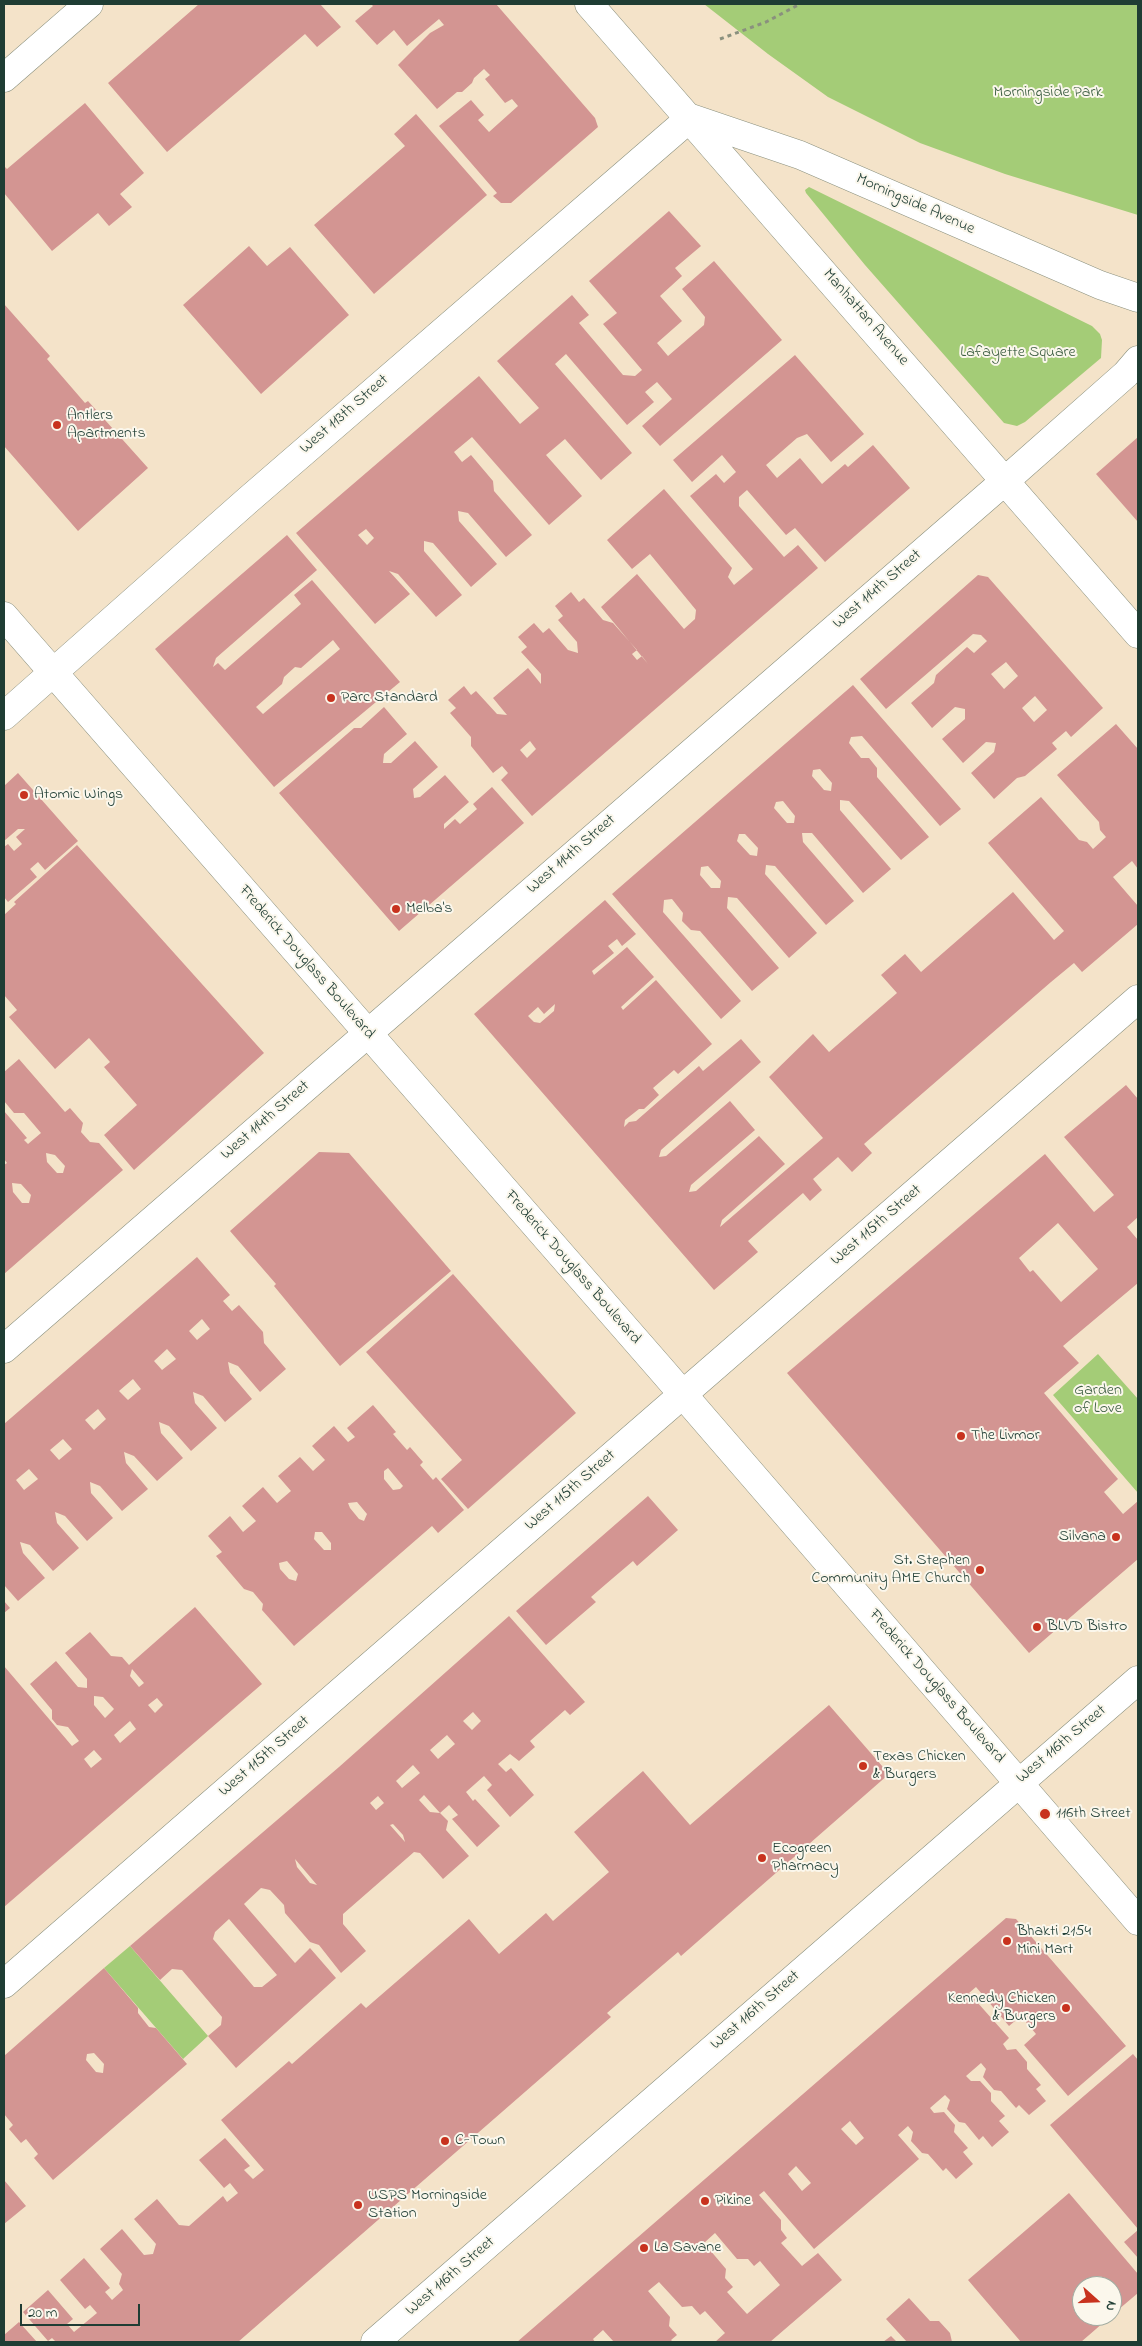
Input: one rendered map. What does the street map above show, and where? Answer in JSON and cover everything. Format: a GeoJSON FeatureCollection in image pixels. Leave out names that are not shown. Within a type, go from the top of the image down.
{"type":"FeatureCollection","features":[{"type":"Feature","properties":{"kind":"street"},"geometry":{"type":"LineString","coordinates":[[4,78],[89,4]]}},
{"type":"Feature","properties":{"kind":"street","name":"Manhattan Avenue"},"geometry":{"type":"LineString","coordinates":[[590,4],[1138,634]]}},
{"type":"Feature","properties":{"kind":"street","name":"Morningside Avenue"},"geometry":{"type":"LineString","coordinates":[[690,118],[800,155],[1100,285],[1138,298]]}},
{"type":"Feature","properties":{"kind":"street","name":"West 113th Street"},"geometry":{"type":"LineString","coordinates":[[4,716],[248,500],[690,118]]}},
{"type":"Feature","properties":{"kind":"street","name":"West 114th Street"},"geometry":{"type":"LineString","coordinates":[[4,1349],[1006,480],[1119,380],[1138,360]]}},
{"type":"Feature","properties":{"kind":"street","name":"Frederick Douglass Boulevard"},"geometry":{"type":"LineString","coordinates":[[4,616],[1138,1921]]}},
{"type":"Feature","properties":{"kind":"street","name":"West 115th Street"},"geometry":{"type":"LineString","coordinates":[[4,1984],[1138,999]]}},
{"type":"Feature","properties":{"kind":"street","name":"West 116th Street"},"geometry":{"type":"LineString","coordinates":[[375,2342],[1138,1680]]}},
{"type":"Feature","properties":{"kind":"path"},"geometry":{"type":"LineString","coordinates":[[720,39],[766,22],[800,4]]}},
{"type":"Feature","properties":{"kind":"green space","name":"Morningside Park"},"geometry":{"type":"Polygon","coordinates":[[[704,4],[1138,4],[1138,215],[1005,174],[920,143],[828,97],[768,54],[704,4]]]}},
{"type":"Feature","properties":{"kind":"green space","name":"Lafayette Square"},"geometry":{"type":"Polygon","coordinates":[[[809,187],[1092,326],[1100,334],[1102,340],[1101,358],[1025,422],[1017,426],[1004,423],[865,265],[806,193],[805,190],[809,187]]]}},
{"type":"Feature","properties":{"kind":"green space","name":"Garden of Love"},"geometry":{"type":"Polygon","coordinates":[[[1098,1354],[1138,1399],[1138,1493],[1053,1395],[1098,1354]]]}},
{"type":"Feature","properties":{"kind":"green space"},"geometry":{"type":"Polygon","coordinates":[[[130,1946],[208,2036],[183,2059],[104,1968],[130,1946]]]}},
{"type":"Feature","properties":{"kind":"building"},"geometry":{"type":"Polygon","coordinates":[[[199,4],[320,4],[341,27],[317,47],[305,34],[167,152],[108,83],[199,4]]]}},
{"type":"Feature","properties":{"kind":"building"},"geometry":{"type":"Polygon","coordinates":[[[371,4],[496,4],[595,118],[598,127],[511,203],[501,203],[493,196],[497,193],[439,126],[471,100],[484,115],[478,120],[489,132],[518,106],[512,99],[505,103],[485,79],[490,75],[484,69],[462,92],[457,92],[437,109],[398,65],[430,33],[444,25],[439,19],[407,46],[394,30],[377,45],[355,21],[373,6],[371,4]]]}},
{"type":"Feature","properties":{"kind":"building"},"geometry":{"type":"Polygon","coordinates":[[[85,103],[144,173],[120,194],[132,207],[109,226],[98,213],[52,251],[4,193],[4,166],[7,169],[85,103]]]}},
{"type":"Feature","properties":{"kind":"building"},"geometry":{"type":"Polygon","coordinates":[[[416,114],[487,195],[374,294],[314,225],[405,146],[394,134],[416,114]]]}},
{"type":"Feature","properties":{"kind":"building"},"geometry":{"type":"Polygon","coordinates":[[[669,211],[701,246],[675,268],[682,276],[660,296],[682,321],[657,343],[668,356],[704,325],[705,317],[682,289],[714,261],[782,340],[660,446],[642,426],[672,399],[657,382],[645,392],[654,402],[627,425],[566,354],[555,364],[632,453],[601,480],[565,439],[546,455],[582,496],[549,525],[472,437],[454,452],[462,462],[471,455],[493,481],[494,491],[532,535],[506,557],[468,513],[458,511],[459,521],[497,564],[471,587],[433,543],[424,541],[424,551],[462,595],[436,617],[398,574],[389,571],[410,594],[375,624],[296,533],[479,376],[520,424],[539,408],[497,361],[572,295],[589,315],[579,323],[623,375],[635,376],[642,370],[603,324],[617,313],[589,281],[669,211]],[[366,529],[358,535],[367,545],[374,538],[366,529]]]}},
{"type":"Feature","properties":{"kind":"building"},"geometry":{"type":"Polygon","coordinates":[[[249,246],[267,266],[290,247],[349,315],[261,394],[183,305],[249,246]]]}},
{"type":"Feature","properties":{"kind":"building","name":"Antlers Apartments"},"geometry":{"type":"Polygon","coordinates":[[[4,304],[50,356],[47,359],[85,403],[88,401],[148,468],[78,531],[4,446],[4,304]]]}},
{"type":"Feature","properties":{"kind":"building"},"geometry":{"type":"Polygon","coordinates":[[[795,355],[864,434],[831,462],[807,434],[797,438],[766,465],[777,478],[800,458],[822,484],[845,464],[848,467],[873,445],[910,488],[825,562],[795,528],[786,535],[747,490],[739,497],[739,506],[784,557],[798,545],[818,568],[532,816],[501,780],[508,773],[502,766],[493,773],[471,746],[471,737],[450,713],[456,708],[448,700],[464,686],[471,695],[476,691],[497,714],[507,715],[493,698],[528,668],[541,684],[541,674],[521,652],[527,647],[518,637],[534,623],[543,633],[549,628],[568,650],[578,653],[577,642],[558,620],[563,616],[555,606],[571,592],[579,602],[584,598],[603,620],[613,623],[629,642],[601,607],[637,574],[684,629],[695,619],[696,610],[650,554],[632,569],[607,540],[664,489],[732,568],[728,577],[734,585],[753,569],[690,496],[716,474],[724,483],[736,472],[722,455],[692,482],[673,460],[795,355]],[[637,650],[632,654],[637,660],[642,656],[637,650]],[[530,741],[520,750],[527,758],[536,749],[530,741]]]}},
{"type":"Feature","properties":{"kind":"building"},"geometry":{"type":"Polygon","coordinates":[[[1138,437],[1138,522],[1096,474],[1138,437]]]}},
{"type":"Feature","properties":{"kind":"building"},"geometry":{"type":"Polygon","coordinates":[[[287,535],[317,570],[216,658],[213,667],[218,663],[225,670],[301,604],[294,595],[312,580],[400,682],[274,787],[155,649],[287,535]],[[333,640],[301,668],[295,667],[284,677],[282,684],[256,707],[263,714],[340,649],[333,640]]]}},
{"type":"Feature","properties":{"kind":"building"},"geometry":{"type":"Polygon","coordinates":[[[978,575],[988,577],[1103,708],[1071,737],[1066,731],[1052,743],[1057,749],[1025,776],[1017,778],[994,799],[971,773],[994,752],[996,743],[986,742],[963,763],[942,739],[965,719],[965,709],[955,707],[932,728],[911,703],[934,683],[936,675],[967,647],[974,653],[987,641],[981,635],[973,634],[886,709],[860,679],[978,575]],[[1006,662],[991,674],[1004,689],[1018,676],[1006,662]],[[1035,696],[1022,708],[1034,722],[1047,710],[1035,696]]]}},
{"type":"Feature","properties":{"kind":"building"},"geometry":{"type":"Polygon","coordinates":[[[853,685],[961,809],[940,826],[862,736],[851,737],[849,743],[861,758],[869,758],[877,768],[877,777],[929,837],[901,860],[849,801],[840,800],[840,810],[891,869],[863,893],[812,833],[802,833],[803,842],[854,901],[826,925],[775,866],[766,865],[765,874],[817,933],[789,958],[737,898],[728,897],[727,908],[779,968],[752,991],[700,931],[691,930],[682,921],[683,913],[672,899],[664,900],[663,912],[741,1001],[721,1019],[612,894],[853,685]],[[820,769],[813,770],[812,776],[824,790],[831,791],[832,783],[820,769]],[[783,801],[776,802],[774,808],[787,823],[794,823],[795,816],[783,801]],[[739,834],[737,841],[750,855],[757,856],[758,848],[745,834],[739,834]],[[708,866],[701,867],[700,875],[711,888],[720,888],[721,881],[708,866]]]}},
{"type":"Feature","properties":{"kind":"building"},"geometry":{"type":"Polygon","coordinates":[[[384,707],[407,734],[384,754],[383,763],[391,763],[415,741],[438,767],[413,789],[414,798],[420,797],[445,775],[469,802],[444,824],[444,829],[455,819],[460,824],[477,809],[473,804],[492,787],[524,823],[399,931],[279,793],[354,728],[361,728],[384,707]]]}},
{"type":"Feature","properties":{"kind":"building"},"geometry":{"type":"Polygon","coordinates":[[[1116,724],[1138,749],[1138,869],[1132,861],[1113,877],[1138,906],[1138,924],[1082,972],[1074,963],[864,1144],[872,1153],[852,1172],[838,1157],[813,1179],[822,1190],[810,1201],[803,1193],[748,1241],[758,1252],[714,1290],[474,1014],[605,900],[636,934],[622,946],[617,939],[608,946],[614,953],[592,971],[594,975],[627,947],[654,977],[621,1007],[623,1010],[656,980],[712,1044],[678,1074],[674,1070],[653,1088],[659,1095],[644,1109],[639,1109],[625,1120],[624,1127],[629,1122],[636,1121],[699,1066],[703,1071],[741,1039],[761,1062],[661,1150],[659,1157],[666,1156],[730,1101],[755,1130],[691,1185],[689,1192],[696,1191],[759,1136],[785,1164],[722,1220],[720,1227],[823,1138],[769,1077],[813,1034],[829,1052],[897,993],[881,975],[905,954],[921,972],[1013,892],[1054,940],[1064,931],[988,843],[1041,797],[1079,840],[1087,842],[1093,849],[1106,837],[1100,830],[1099,822],[1057,775],[1116,724]],[[555,1004],[544,1014],[538,1007],[528,1016],[534,1022],[540,1023],[554,1011],[555,1004]]]}},
{"type":"Feature","properties":{"kind":"building"},"geometry":{"type":"Polygon","coordinates":[[[18,773],[78,841],[45,870],[38,862],[30,869],[37,877],[8,902],[4,897],[4,847],[8,844],[14,851],[22,844],[16,837],[25,829],[18,829],[4,841],[4,786],[18,773]]]}},
{"type":"Feature","properties":{"kind":"building"},"geometry":{"type":"Polygon","coordinates":[[[77,845],[264,1053],[134,1170],[104,1135],[137,1105],[104,1067],[110,1062],[89,1038],[55,1069],[9,1017],[17,1010],[4,995],[4,915],[16,904],[14,902],[77,845]]]}},
{"type":"Feature","properties":{"kind":"building"},"geometry":{"type":"Polygon","coordinates":[[[19,1059],[65,1112],[70,1108],[83,1123],[81,1132],[90,1142],[99,1143],[123,1170],[4,1274],[4,1165],[7,1163],[4,1159],[4,1111],[27,1138],[24,1140],[28,1144],[41,1133],[24,1113],[14,1113],[4,1101],[4,1072],[19,1059]],[[46,1153],[47,1162],[57,1173],[63,1173],[65,1166],[55,1155],[46,1153]],[[12,1183],[13,1192],[22,1203],[29,1203],[31,1195],[21,1184],[12,1183]]]}},
{"type":"Feature","properties":{"kind":"building","name":"The Livmor"},"geometry":{"type":"Polygon","coordinates":[[[1126,1085],[1138,1099],[1138,1217],[1127,1227],[1138,1240],[1138,1283],[1063,1346],[1079,1363],[1044,1393],[1118,1479],[1104,1492],[1123,1514],[1138,1501],[1138,1559],[1029,1653],[787,1373],[1045,1154],[1094,1212],[1114,1195],[1064,1137],[1126,1085]],[[1058,1223],[1019,1258],[1030,1272],[1033,1270],[1061,1302],[1098,1269],[1058,1223]]]}},
{"type":"Feature","properties":{"kind":"building"},"geometry":{"type":"Polygon","coordinates":[[[319,1152],[349,1153],[451,1271],[340,1366],[274,1286],[276,1284],[230,1231],[319,1152]]]}},
{"type":"Feature","properties":{"kind":"building"},"geometry":{"type":"Polygon","coordinates":[[[197,1257],[230,1295],[223,1301],[232,1311],[239,1305],[263,1332],[264,1343],[286,1369],[260,1392],[238,1366],[228,1362],[230,1373],[252,1399],[225,1422],[203,1396],[193,1392],[195,1403],[217,1428],[191,1451],[169,1426],[159,1422],[161,1433],[183,1458],[157,1481],[134,1456],[124,1452],[126,1463],[148,1489],[122,1511],[100,1486],[90,1482],[91,1493],[113,1518],[87,1541],[65,1516],[55,1512],[57,1523],[79,1548],[53,1571],[30,1545],[20,1542],[23,1553],[45,1578],[18,1601],[4,1585],[4,1424],[197,1257]],[[202,1319],[189,1331],[197,1340],[210,1329],[202,1319]],[[167,1349],[154,1361],[162,1370],[176,1359],[167,1349]],[[133,1379],[119,1391],[128,1400],[141,1389],[133,1379]],[[98,1409],[85,1420],[94,1430],[106,1419],[98,1409]],[[63,1439],[50,1450],[59,1460],[72,1449],[63,1439]],[[29,1469],[16,1480],[24,1490],[38,1479],[29,1469]]]}},
{"type":"Feature","properties":{"kind":"building"},"geometry":{"type":"Polygon","coordinates":[[[453,1274],[576,1413],[468,1509],[441,1479],[462,1460],[366,1352],[453,1274]]]}},
{"type":"Feature","properties":{"kind":"building"},"geometry":{"type":"Polygon","coordinates":[[[373,1405],[396,1432],[393,1434],[407,1450],[410,1447],[423,1462],[420,1465],[433,1480],[436,1477],[464,1510],[438,1533],[432,1526],[294,1646],[262,1610],[263,1604],[253,1592],[244,1589],[216,1556],[222,1552],[208,1536],[230,1516],[243,1532],[256,1521],[242,1506],[263,1487],[277,1503],[291,1491],[278,1476],[300,1457],[313,1471],[325,1460],[312,1446],[334,1426],[348,1442],[355,1437],[347,1428],[373,1405]],[[388,1468],[384,1471],[384,1479],[393,1490],[400,1489],[403,1486],[388,1468]],[[357,1502],[348,1503],[359,1519],[364,1521],[367,1514],[357,1502]],[[315,1532],[314,1539],[324,1550],[331,1550],[331,1543],[322,1532],[315,1532]],[[287,1561],[279,1563],[280,1569],[289,1579],[296,1581],[298,1574],[287,1561]]]}},
{"type":"Feature","properties":{"kind":"building"},"geometry":{"type":"Polygon","coordinates":[[[648,1496],[678,1530],[637,1566],[633,1561],[591,1597],[596,1602],[546,1645],[516,1611],[648,1496]]]}},
{"type":"Feature","properties":{"kind":"building"},"geometry":{"type":"Polygon","coordinates":[[[4,1601],[10,1608],[4,1613],[4,1601]]]}},
{"type":"Feature","properties":{"kind":"building"},"geometry":{"type":"Polygon","coordinates":[[[195,1607],[262,1684],[4,1907],[4,1666],[72,1746],[79,1741],[68,1727],[57,1725],[52,1719],[52,1710],[30,1684],[56,1661],[78,1687],[87,1688],[87,1679],[65,1653],[90,1632],[111,1656],[122,1657],[129,1665],[195,1607]],[[132,1669],[130,1676],[139,1687],[144,1683],[132,1669]],[[94,1696],[94,1705],[105,1718],[114,1709],[103,1697],[94,1696]],[[157,1698],[148,1705],[155,1713],[163,1705],[157,1698]],[[130,1721],[114,1735],[120,1743],[136,1729],[130,1721]],[[94,1750],[84,1759],[91,1768],[102,1759],[94,1750]]]}},
{"type":"Feature","properties":{"kind":"building"},"geometry":{"type":"Polygon","coordinates":[[[509,1616],[585,1702],[570,1715],[565,1710],[530,1741],[535,1747],[519,1761],[510,1754],[498,1764],[506,1772],[511,1768],[534,1795],[510,1817],[487,1790],[492,1785],[484,1776],[466,1792],[500,1826],[477,1847],[452,1819],[458,1815],[449,1805],[440,1813],[448,1821],[446,1830],[469,1856],[443,1879],[420,1853],[414,1852],[343,1914],[343,1924],[366,1951],[341,1973],[319,1945],[310,1942],[285,1913],[284,1905],[270,1890],[261,1888],[244,1904],[295,1963],[310,1948],[336,1978],[236,2068],[208,2036],[221,2025],[222,2017],[182,1970],[172,1969],[160,1980],[130,1946],[339,1767],[509,1616]],[[473,1712],[463,1721],[472,1730],[481,1721],[473,1712]],[[447,1735],[430,1750],[438,1759],[455,1744],[447,1735]],[[413,1765],[396,1781],[402,1788],[420,1773],[413,1765]],[[424,1795],[419,1800],[430,1812],[440,1813],[424,1795]],[[378,1796],[370,1803],[376,1810],[384,1803],[378,1796]],[[393,1824],[390,1825],[405,1842],[403,1835],[393,1824]],[[295,1859],[297,1867],[310,1883],[317,1885],[295,1859]],[[229,1919],[215,1932],[213,1939],[254,1987],[262,1987],[277,1975],[229,1919]]]}},
{"type":"Feature","properties":{"kind":"building"},"geometry":{"type":"Polygon","coordinates":[[[829,1705],[889,1774],[681,1956],[678,1952],[607,2013],[611,2017],[238,2342],[56,2342],[52,2338],[48,2341],[23,2312],[48,2290],[73,2319],[67,2324],[74,2332],[97,2313],[90,2305],[85,2309],[60,2280],[84,2258],[110,2288],[105,2292],[112,2300],[123,2290],[119,2284],[122,2274],[100,2249],[122,2229],[144,2255],[153,2254],[156,2244],[134,2219],[157,2199],[179,2225],[189,2226],[223,2196],[227,2202],[238,2193],[230,2183],[224,2188],[199,2160],[225,2138],[250,2166],[244,2170],[253,2179],[264,2170],[221,2120],[289,2061],[292,2064],[361,2003],[366,2008],[469,1919],[499,1954],[546,1913],[553,1921],[609,1872],[574,1832],[643,1771],[690,1825],[829,1705]]]}},
{"type":"Feature","properties":{"kind":"building"},"geometry":{"type":"Polygon","coordinates":[[[1006,1918],[1016,1919],[1126,2046],[1068,2096],[1024,2045],[1036,2034],[1021,2016],[1009,2026],[976,1987],[969,1993],[1009,2038],[1003,2044],[1007,2050],[1016,2049],[1027,2062],[1027,2069],[1041,2085],[1036,2089],[1046,2101],[1029,2115],[1019,2105],[1016,2108],[1001,2091],[994,2090],[983,2077],[986,2069],[981,2063],[966,2076],[971,2081],[980,2081],[991,2093],[991,2101],[1005,2116],[999,2121],[1009,2132],[992,2147],[983,2136],[979,2140],[965,2123],[959,2122],[947,2109],[950,2100],[945,2095],[930,2108],[934,2113],[944,2112],[955,2125],[954,2132],[968,2148],[963,2152],[973,2164],[956,2179],[946,2168],[943,2171],[928,2154],[922,2153],[911,2141],[913,2132],[908,2126],[898,2135],[919,2159],[814,2249],[764,2191],[759,2195],[781,2220],[781,2230],[787,2238],[781,2243],[802,2266],[818,2253],[842,2280],[770,2342],[715,2342],[725,2333],[705,2311],[700,2315],[692,2306],[682,2307],[659,2282],[648,2291],[670,2317],[669,2326],[677,2335],[671,2340],[673,2342],[614,2342],[603,2330],[593,2339],[595,2342],[517,2342],[1006,1918]],[[850,2121],[841,2129],[856,2145],[864,2138],[850,2121]],[[796,2166],[788,2174],[802,2191],[811,2183],[796,2166]],[[715,2233],[704,2243],[726,2269],[725,2278],[733,2287],[727,2292],[747,2314],[780,2285],[760,2261],[754,2266],[748,2259],[737,2259],[715,2233]]]}},
{"type":"Feature","properties":{"kind":"building"},"geometry":{"type":"Polygon","coordinates":[[[104,1968],[138,2008],[138,2013],[149,2027],[156,2028],[187,2064],[53,2180],[34,2158],[38,2154],[26,2139],[21,2143],[9,2129],[13,2125],[4,2114],[4,2056],[104,1968]],[[94,2053],[87,2054],[86,2060],[96,2072],[103,2073],[104,2064],[94,2053]]]}},
{"type":"Feature","properties":{"kind":"building"},"geometry":{"type":"Polygon","coordinates":[[[1133,2054],[1138,2060],[1138,2229],[1050,2125],[1133,2054]]]}},
{"type":"Feature","properties":{"kind":"building"},"geometry":{"type":"Polygon","coordinates":[[[4,2180],[26,2206],[4,2224],[4,2180]]]}},
{"type":"Feature","properties":{"kind":"building"},"geometry":{"type":"Polygon","coordinates":[[[1069,2193],[1138,2274],[1138,2293],[1122,2307],[1122,2276],[1072,2276],[1072,2326],[1099,2326],[1081,2342],[1021,2342],[968,2280],[1069,2193]]]}},
{"type":"Feature","properties":{"kind":"building"},"geometry":{"type":"Polygon","coordinates":[[[1138,2230],[1138,2258],[1124,2242],[1138,2230]]]}},
{"type":"Feature","properties":{"kind":"building"},"geometry":{"type":"Polygon","coordinates":[[[909,2298],[930,2321],[939,2321],[950,2333],[952,2342],[907,2342],[886,2319],[909,2298]]]}},
{"type":"Feature","properties":{"kind":"building"},"geometry":{"type":"Polygon","coordinates":[[[19,2322],[37,2342],[4,2342],[4,2335],[19,2322]]]}},
{"type":"Feature","properties":{"kind":"building"},"geometry":{"type":"Polygon","coordinates":[[[891,2336],[897,2342],[883,2342],[891,2336]]]}},
{"type":"Feature","properties":{"kind":"place","name":"Antlers Apartments"},"geometry":{"type":"Point","coordinates":[57,425]}},
{"type":"Feature","properties":{"kind":"place","name":"Parc Standard"},"geometry":{"type":"Point","coordinates":[331,698]}},
{"type":"Feature","properties":{"kind":"place","name":"Atomic Wings"},"geometry":{"type":"Point","coordinates":[24,795]}},
{"type":"Feature","properties":{"kind":"place","name":"Melba's"},"geometry":{"type":"Point","coordinates":[396,909]}},
{"type":"Feature","properties":{"kind":"place","name":"The Livmor"},"geometry":{"type":"Point","coordinates":[961,1436]}},
{"type":"Feature","properties":{"kind":"place","name":"Silvana"},"geometry":{"type":"Point","coordinates":[1116,1537]}},
{"type":"Feature","properties":{"kind":"place","name":"St. Stephen Community AME Church"},"geometry":{"type":"Point","coordinates":[980,1570]}},
{"type":"Feature","properties":{"kind":"place","name":"BLVD Bistro"},"geometry":{"type":"Point","coordinates":[1037,1627]}},
{"type":"Feature","properties":{"kind":"place","name":"Texas Chicken & Burgers"},"geometry":{"type":"Point","coordinates":[863,1766]}},
{"type":"Feature","properties":{"kind":"place","name":"116th Street"},"geometry":{"type":"Point","coordinates":[1045,1814]}},
{"type":"Feature","properties":{"kind":"place","name":"Ecogreen Pharmacy"},"geometry":{"type":"Point","coordinates":[762,1858]}},
{"type":"Feature","properties":{"kind":"place","name":"Bhakti 2154 Mini Mart"},"geometry":{"type":"Point","coordinates":[1007,1941]}},
{"type":"Feature","properties":{"kind":"place","name":"Kennedy Chicken & Burgers"},"geometry":{"type":"Point","coordinates":[1066,2008]}},
{"type":"Feature","properties":{"kind":"place","name":"C-Town"},"geometry":{"type":"Point","coordinates":[445,2141]}},
{"type":"Feature","properties":{"kind":"place","name":"Pikine"},"geometry":{"type":"Point","coordinates":[705,2201]}},
{"type":"Feature","properties":{"kind":"place","name":"USPS Morningside Station"},"geometry":{"type":"Point","coordinates":[358,2205]}},
{"type":"Feature","properties":{"kind":"place","name":"La Savane"},"geometry":{"type":"Point","coordinates":[644,2248]}}]}
